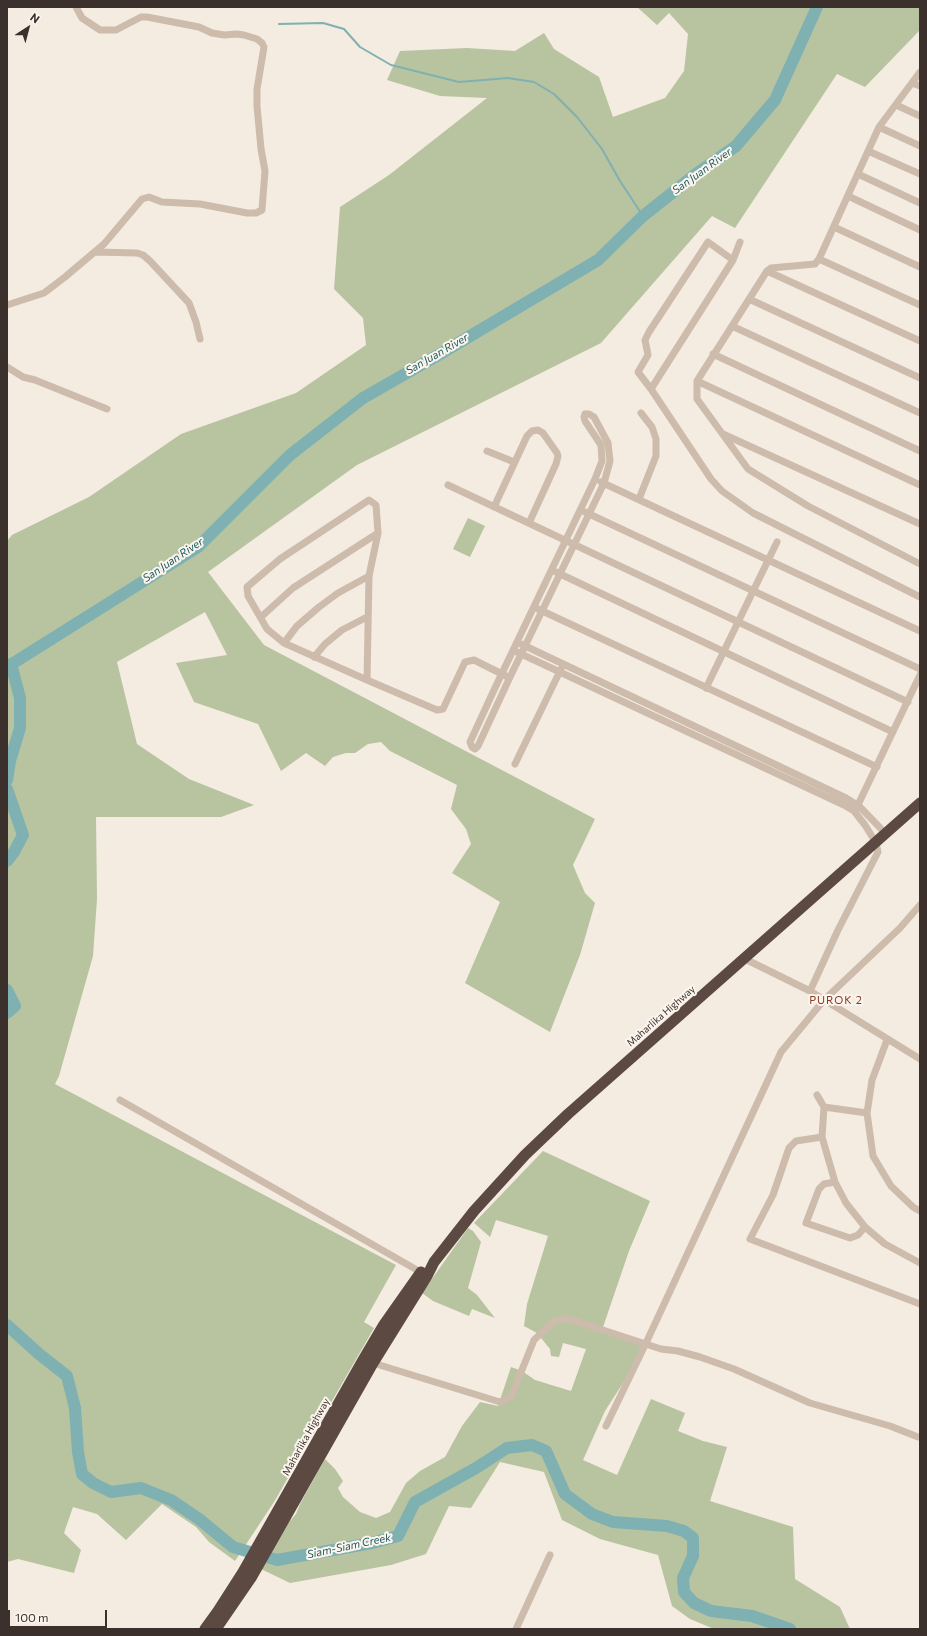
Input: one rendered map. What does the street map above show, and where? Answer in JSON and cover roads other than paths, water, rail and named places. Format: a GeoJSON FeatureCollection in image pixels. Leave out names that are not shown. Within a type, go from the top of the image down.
{"type":"FeatureCollection","features":[{"type":"Feature","properties":{"kind":"highway","name":"Maharlika Highway"},"geometry":{"type":"LineString","coordinates":[[274,1528],[363,1360],[384,1326],[474,1211],[539,1142],[568,1114],[920,803]]}},
{"type":"Feature","properties":{"kind":"highway","name":"Maharlika Highway"},"geometry":{"type":"LineString","coordinates":[[216,1629],[274,1528],[374,1363],[424,1274]]}},
{"type":"Feature","properties":{"kind":"highway","name":"Maharlika Highway"},"geometry":{"type":"LineString","coordinates":[[205,1629],[247,1575]]}},
{"type":"Feature","properties":{"kind":"street"},"geometry":{"type":"LineString","coordinates":[[7,306],[44,293],[94,252],[118,228],[142,199],[149,197],[162,202],[200,204],[248,213],[256,213],[262,210],[265,171],[261,148],[257,89],[264,48],[257,39],[237,34],[212,34],[199,27],[147,17],[141,18],[116,30],[100,30],[82,18],[76,7]]}},
{"type":"Feature","properties":{"kind":"street"},"geometry":{"type":"LineString","coordinates":[[920,72],[879,127],[819,259],[815,264],[771,268],[749,299],[697,381],[697,399],[748,469],[808,506],[920,564]]}},
{"type":"Feature","properties":{"kind":"street"},"geometry":{"type":"LineString","coordinates":[[912,83],[920,86]]}},
{"type":"Feature","properties":{"kind":"street"},"geometry":{"type":"LineString","coordinates":[[896,105],[920,116]]}},
{"type":"Feature","properties":{"kind":"street"},"geometry":{"type":"LineString","coordinates":[[879,127],[920,146]]}},
{"type":"Feature","properties":{"kind":"street"},"geometry":{"type":"LineString","coordinates":[[868,151],[920,174]]}},
{"type":"Feature","properties":{"kind":"street"},"geometry":{"type":"LineString","coordinates":[[858,174],[920,203]]}},
{"type":"Feature","properties":{"kind":"street"},"geometry":{"type":"LineString","coordinates":[[848,196],[920,230]]}},
{"type":"Feature","properties":{"kind":"street"},"geometry":{"type":"LineString","coordinates":[[834,227],[920,267]]}},
{"type":"Feature","properties":{"kind":"street"},"geometry":{"type":"LineString","coordinates":[[733,260],[708,242],[649,332],[645,340],[648,355],[638,372],[711,479],[722,491],[754,513],[920,597]]}},
{"type":"Feature","properties":{"kind":"street"},"geometry":{"type":"LineString","coordinates":[[651,389],[733,260],[740,242]]}},
{"type":"Feature","properties":{"kind":"street"},"geometry":{"type":"LineString","coordinates":[[94,252],[137,253],[150,260],[189,303],[200,339]]}},
{"type":"Feature","properties":{"kind":"street"},"geometry":{"type":"LineString","coordinates":[[819,259],[920,305]]}},
{"type":"Feature","properties":{"kind":"street"},"geometry":{"type":"LineString","coordinates":[[768,271],[920,341]]}},
{"type":"Feature","properties":{"kind":"street"},"geometry":{"type":"LineString","coordinates":[[749,299],[920,378]]}},
{"type":"Feature","properties":{"kind":"street"},"geometry":{"type":"LineString","coordinates":[[732,326],[920,414]]}},
{"type":"Feature","properties":{"kind":"street"},"geometry":{"type":"LineString","coordinates":[[713,354],[920,451]]}},
{"type":"Feature","properties":{"kind":"street"},"geometry":{"type":"LineString","coordinates":[[7,368],[23,377],[36,380],[107,409]]}},
{"type":"Feature","properties":{"kind":"street"},"geometry":{"type":"LineString","coordinates":[[697,381],[920,485]]}},
{"type":"Feature","properties":{"kind":"street"},"geometry":{"type":"LineString","coordinates":[[639,499],[656,456],[656,439],[652,427],[640,412]]}},
{"type":"Feature","properties":{"kind":"street"},"geometry":{"type":"LineString","coordinates":[[585,414],[589,414],[594,417],[608,443],[610,461],[604,483],[478,746],[475,748],[472,747],[470,742],[595,479],[602,460],[601,445],[585,421],[585,414]]}},
{"type":"Feature","properties":{"kind":"street"},"geometry":{"type":"LineString","coordinates":[[494,507],[526,436],[532,431],[538,430],[557,453],[556,464],[529,523]]}},
{"type":"Feature","properties":{"kind":"street"},"geometry":{"type":"LineString","coordinates":[[721,433],[920,524]]}},
{"type":"Feature","properties":{"kind":"street"},"geometry":{"type":"LineString","coordinates":[[487,451],[514,462]]}},
{"type":"Feature","properties":{"kind":"street"},"geometry":{"type":"LineString","coordinates":[[595,479],[920,631]]}},
{"type":"Feature","properties":{"kind":"street"},"geometry":{"type":"LineString","coordinates":[[448,485],[908,702]]}},
{"type":"Feature","properties":{"kind":"street"},"geometry":{"type":"LineString","coordinates":[[367,680],[367,617],[369,576],[378,533],[376,505],[369,500],[280,559],[247,587],[248,596],[267,628],[284,643],[314,657],[367,680],[437,710],[443,709],[465,662],[474,660],[510,677]]}},
{"type":"Feature","properties":{"kind":"street"},"geometry":{"type":"LineString","coordinates":[[580,510],[920,669]]}},
{"type":"Feature","properties":{"kind":"street"},"geometry":{"type":"LineString","coordinates":[[261,617],[293,588],[378,533]]}},
{"type":"Feature","properties":{"kind":"street"},"geometry":{"type":"LineString","coordinates":[[706,688],[777,542]]}},
{"type":"Feature","properties":{"kind":"street"},"geometry":{"type":"LineString","coordinates":[[552,570],[893,732]]}},
{"type":"Feature","properties":{"kind":"street"},"geometry":{"type":"LineString","coordinates":[[284,643],[297,626],[319,607],[338,593],[369,576]]}},
{"type":"Feature","properties":{"kind":"street"},"geometry":{"type":"LineString","coordinates":[[534,608],[877,767]]}},
{"type":"Feature","properties":{"kind":"street"},"geometry":{"type":"LineString","coordinates":[[314,657],[324,644],[342,630],[367,617]]}},
{"type":"Feature","properties":{"kind":"street"},"geometry":{"type":"LineString","coordinates":[[517,642],[846,798],[856,809],[886,834]]}},
{"type":"Feature","properties":{"kind":"street"},"geometry":{"type":"LineString","coordinates":[[513,650],[837,802],[856,809],[876,843],[878,852],[838,930],[810,991]]}},
{"type":"Feature","properties":{"kind":"street"},"geometry":{"type":"LineString","coordinates":[[515,764],[563,665]]}},
{"type":"Feature","properties":{"kind":"street"},"geometry":{"type":"LineString","coordinates":[[856,809],[920,675]]}},
{"type":"Feature","properties":{"kind":"street"},"geometry":{"type":"LineString","coordinates":[[606,1426],[781,1052],[824,1000],[900,928],[920,905]]}},
{"type":"Feature","properties":{"kind":"street"},"geometry":{"type":"LineString","coordinates":[[745,959],[810,991],[920,1059]]}},
{"type":"Feature","properties":{"kind":"street"},"geometry":{"type":"LineString","coordinates":[[887,1040],[872,1080],[867,1113],[873,1156],[891,1186],[913,1207],[920,1211]]}},
{"type":"Feature","properties":{"kind":"street"},"geometry":{"type":"LineString","coordinates":[[816,1095],[824,1107],[822,1137],[835,1182],[846,1203],[866,1227],[885,1244],[920,1263]]}},
{"type":"Feature","properties":{"kind":"street"},"geometry":{"type":"LineString","coordinates":[[120,1100],[424,1274]]}},
{"type":"Feature","properties":{"kind":"street"},"geometry":{"type":"LineString","coordinates":[[824,1107],[867,1113]]}},
{"type":"Feature","properties":{"kind":"street"},"geometry":{"type":"LineString","coordinates":[[822,1137],[796,1141],[789,1148],[773,1195],[750,1239],[920,1304]]}},
{"type":"Feature","properties":{"kind":"street"},"geometry":{"type":"LineString","coordinates":[[835,1182],[824,1184],[819,1188],[806,1223],[850,1238],[858,1235],[866,1227]]}},
{"type":"Feature","properties":{"kind":"street"},"geometry":{"type":"LineString","coordinates":[[374,1363],[500,1402],[511,1397],[534,1340],[553,1322],[566,1318],[660,1348],[700,1357],[734,1369],[810,1403],[890,1426],[918,1437]]}},
{"type":"Feature","properties":{"kind":"street"},"geometry":{"type":"LineString","coordinates":[[516,1629],[550,1555]]}},
{"type":"Feature","properties":{"kind":"waterway","name":"San Juan River"},"geometry":{"type":"LineString","coordinates":[[7,667],[198,547],[290,455],[363,398],[598,260],[643,216],[696,174],[736,146],[775,100],[817,7]]}},
{"type":"Feature","properties":{"kind":"waterway"},"geometry":{"type":"LineString","coordinates":[[279,24],[323,23],[344,29],[360,47],[391,65],[459,82],[508,78],[534,82],[554,94],[577,117],[602,149],[620,181],[643,216]]}},
{"type":"Feature","properties":{"kind":"waterway","name":"Siam-Siam Creek"},"geometry":{"type":"LineString","coordinates":[[7,780],[10,761],[20,728],[20,698],[11,664]]}},
{"type":"Feature","properties":{"kind":"waterway","name":"Siam-Siam Creek"},"geometry":{"type":"LineString","coordinates":[[7,789],[23,835],[14,852],[7,861]]}},
{"type":"Feature","properties":{"kind":"waterway","name":"Siam-Siam Creek"},"geometry":{"type":"LineString","coordinates":[[7,990],[15,1006],[7,1013]]}},
{"type":"Feature","properties":{"kind":"waterway","name":"Siam-Siam Creek"},"geometry":{"type":"LineString","coordinates":[[7,1325],[39,1354],[67,1376],[75,1408],[78,1452],[82,1474],[93,1483],[111,1492],[141,1488],[171,1500],[199,1519],[233,1547],[277,1560],[372,1543],[398,1536],[415,1502],[476,1468],[507,1448],[532,1445],[546,1451],[565,1494],[592,1514],[613,1522],[667,1526],[684,1531],[693,1538],[693,1556],[683,1578],[684,1592],[694,1603],[711,1611],[752,1616],[790,1629]]}},
{"type":"Feature","properties":{"kind":"district","name":"PUROK 2"},"geometry":{"type":"Point","coordinates":[836,1000]}}]}
